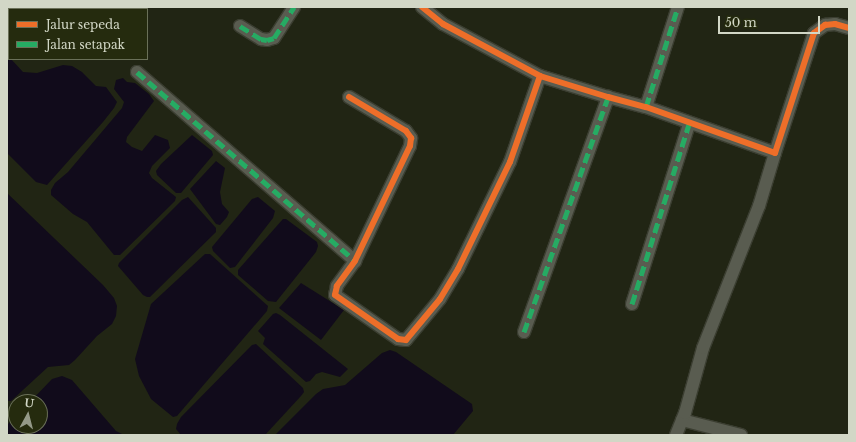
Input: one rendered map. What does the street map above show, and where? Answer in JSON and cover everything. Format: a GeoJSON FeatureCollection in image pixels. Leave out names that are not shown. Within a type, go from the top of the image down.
{"type":"FeatureCollection","features":[{"type":"Feature","properties":{"kind":"street"},"geometry":{"type":"LineString","coordinates":[[240,26],[261,39],[267,40],[274,38],[294,7]]}},
{"type":"Feature","properties":{"kind":"street"},"geometry":{"type":"LineString","coordinates":[[422,7],[443,24],[540,76],[646,107],[689,124],[775,153]]}},
{"type":"Feature","properties":{"kind":"street"},"geometry":{"type":"LineString","coordinates":[[646,107],[678,7]]}},
{"type":"Feature","properties":{"kind":"street"},"geometry":{"type":"LineString","coordinates":[[676,435],[682,420],[703,348],[759,206],[814,33],[825,24],[835,24],[849,28]]}},
{"type":"Feature","properties":{"kind":"street"},"geometry":{"type":"LineString","coordinates":[[137,72],[355,261]]}},
{"type":"Feature","properties":{"kind":"street"},"geometry":{"type":"LineString","coordinates":[[349,97],[406,131],[410,138],[407,154],[355,261],[337,286],[335,295],[398,339],[406,340],[440,299],[458,269],[510,162],[525,123],[540,76]]}},
{"type":"Feature","properties":{"kind":"street"},"geometry":{"type":"LineString","coordinates":[[524,332],[608,97]]}},
{"type":"Feature","properties":{"kind":"street"},"geometry":{"type":"LineString","coordinates":[[632,304],[689,124]]}},
{"type":"Feature","properties":{"kind":"street"},"geometry":{"type":"LineString","coordinates":[[682,420],[741,435]]}},
{"type":"Feature","properties":{"kind":"shaded area"},"geometry":{"type":"Polygon","coordinates":[[[7,54],[8,60],[12,60],[23,72],[37,73],[63,65],[72,66],[82,72],[96,86],[106,87],[117,102],[103,122],[47,185],[36,182],[7,153],[7,54]]]}},
{"type":"Feature","properties":{"kind":"shaded area"},"geometry":{"type":"Polygon","coordinates":[[[123,78],[127,82],[135,83],[149,94],[154,101],[127,137],[126,142],[132,147],[142,151],[155,135],[168,140],[170,148],[152,166],[149,173],[152,178],[176,197],[175,201],[120,255],[114,255],[87,222],[73,214],[51,195],[51,190],[55,183],[68,172],[122,108],[124,102],[114,89],[116,80],[123,78]]]}},
{"type":"Feature","properties":{"kind":"shaded area"},"geometry":{"type":"Polygon","coordinates":[[[192,135],[212,151],[213,155],[181,193],[176,193],[157,175],[156,171],[161,164],[192,135]]]}},
{"type":"Feature","properties":{"kind":"shaded area"},"geometry":{"type":"Polygon","coordinates":[[[216,161],[225,168],[220,192],[222,204],[229,212],[227,217],[220,225],[216,224],[190,189],[216,161]]]}},
{"type":"Feature","properties":{"kind":"shaded area"},"geometry":{"type":"Polygon","coordinates":[[[7,193],[103,285],[114,298],[117,306],[116,316],[112,324],[97,336],[75,360],[69,365],[48,367],[19,394],[8,394],[7,401],[7,193]]]}},
{"type":"Feature","properties":{"kind":"shaded area"},"geometry":{"type":"Polygon","coordinates":[[[188,197],[216,228],[216,232],[150,297],[147,297],[143,295],[118,266],[119,263],[182,200],[188,197]]]}},
{"type":"Feature","properties":{"kind":"shaded area"},"geometry":{"type":"Polygon","coordinates":[[[258,197],[275,211],[273,218],[235,267],[230,268],[213,251],[212,247],[252,199],[258,197]]]}},
{"type":"Feature","properties":{"kind":"shaded area"},"geometry":{"type":"Polygon","coordinates":[[[283,219],[286,219],[317,242],[318,246],[316,252],[276,302],[268,301],[238,275],[238,270],[283,219]]]}},
{"type":"Feature","properties":{"kind":"shaded area"},"geometry":{"type":"Polygon","coordinates":[[[205,254],[210,254],[268,306],[267,311],[177,416],[173,417],[151,399],[139,376],[135,359],[151,304],[205,254]]]}},
{"type":"Feature","properties":{"kind":"shaded area"},"geometry":{"type":"Polygon","coordinates":[[[301,283],[344,310],[321,340],[279,308],[301,283]]]}},
{"type":"Feature","properties":{"kind":"shaded area"},"geometry":{"type":"Polygon","coordinates":[[[276,313],[348,369],[340,377],[322,372],[316,374],[310,381],[306,382],[263,344],[265,338],[258,331],[273,314],[276,313]]]}},
{"type":"Feature","properties":{"kind":"shaded area"},"geometry":{"type":"Polygon","coordinates":[[[256,344],[303,388],[304,392],[301,396],[265,435],[181,435],[176,429],[181,417],[252,345],[256,344]]]}},
{"type":"Feature","properties":{"kind":"shaded area"},"geometry":{"type":"Polygon","coordinates":[[[390,350],[396,352],[472,404],[473,411],[453,435],[275,435],[316,394],[323,389],[345,385],[382,353],[390,350]]]}},
{"type":"Feature","properties":{"kind":"shaded area"},"geometry":{"type":"Polygon","coordinates":[[[62,376],[72,380],[116,431],[124,435],[7,435],[8,424],[8,434],[48,434],[48,394],[38,394],[52,379],[62,376]]]}},
{"type":"Feature","properties":{"kind":"marked path"},"geometry":{"type":"LineString","coordinates":[[240,26],[261,39],[267,40],[274,38],[294,7]]}},
{"type":"Feature","properties":{"kind":"marked path"},"geometry":{"type":"LineString","coordinates":[[646,107],[678,7]]}},
{"type":"Feature","properties":{"kind":"marked path"},"geometry":{"type":"LineString","coordinates":[[137,72],[355,261]]}},
{"type":"Feature","properties":{"kind":"marked path"},"geometry":{"type":"LineString","coordinates":[[524,332],[608,97]]}},
{"type":"Feature","properties":{"kind":"marked path"},"geometry":{"type":"LineString","coordinates":[[632,304],[689,124]]}},
{"type":"Feature","properties":{"kind":"cycle path"},"geometry":{"type":"LineString","coordinates":[[422,7],[443,24],[540,76],[646,107],[775,153],[814,33],[825,25],[835,24],[849,28]]}},
{"type":"Feature","properties":{"kind":"cycle path"},"geometry":{"type":"LineString","coordinates":[[349,97],[406,131],[411,138],[410,146],[355,261],[337,286],[335,295],[398,339],[406,340],[440,299],[458,269],[510,162],[540,76]]}}]}
